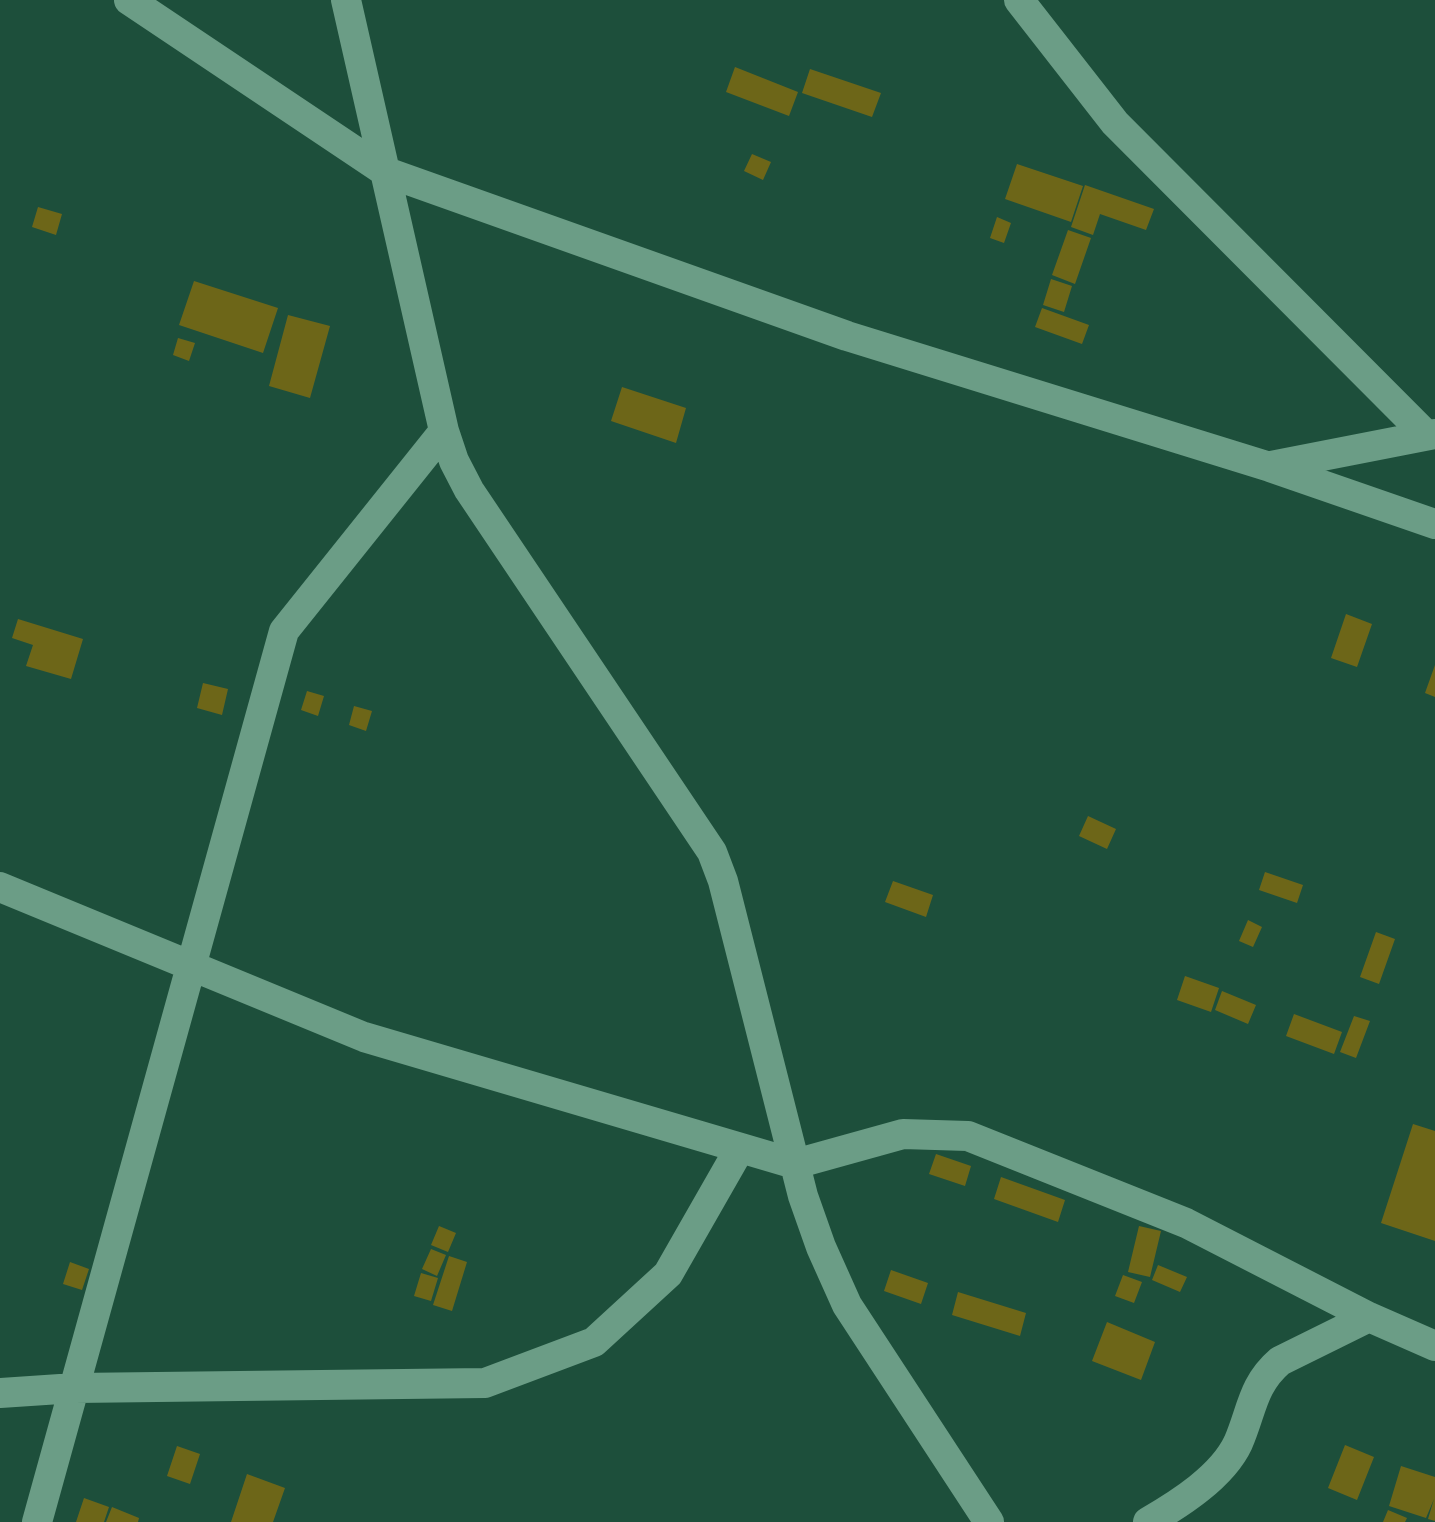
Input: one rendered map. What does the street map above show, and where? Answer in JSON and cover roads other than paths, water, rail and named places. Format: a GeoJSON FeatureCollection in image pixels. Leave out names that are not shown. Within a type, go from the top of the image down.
{"type":"FeatureCollection","features":[{"type":"Feature","properties":{"kind":"street"},"geometry":{"type":"LineString","coordinates":[[129,0],[386,172],[847,336],[1270,467],[1435,524]]}},
{"type":"Feature","properties":{"kind":"street"},"geometry":{"type":"LineString","coordinates":[[346,0],[444,431],[454,461],[469,490],[712,852],[723,881],[803,1196],[821,1247],[847,1305],[989,1522]]}},
{"type":"Feature","properties":{"kind":"street"},"geometry":{"type":"LineString","coordinates":[[1019,0],[1115,123],[1430,434]]}},
{"type":"Feature","properties":{"kind":"street"},"geometry":{"type":"LineString","coordinates":[[37,1522],[190,964],[285,631],[444,431]]}},
{"type":"Feature","properties":{"kind":"street"},"geometry":{"type":"LineString","coordinates":[[1270,467],[1430,434]]}},
{"type":"Feature","properties":{"kind":"street"},"geometry":{"type":"LineString","coordinates":[[0,887],[364,1037],[795,1164],[903,1134],[968,1136],[1186,1223],[1369,1317],[1435,1346]]}},
{"type":"Feature","properties":{"kind":"street"},"geometry":{"type":"LineString","coordinates":[[0,1394],[75,1388],[485,1383],[594,1342],[668,1274],[740,1147]]}},
{"type":"Feature","properties":{"kind":"street"},"geometry":{"type":"LineString","coordinates":[[1148,1522],[1194,1492],[1226,1461],[1237,1445],[1258,1386],[1270,1370],[1280,1361],[1369,1317]]}}]}
